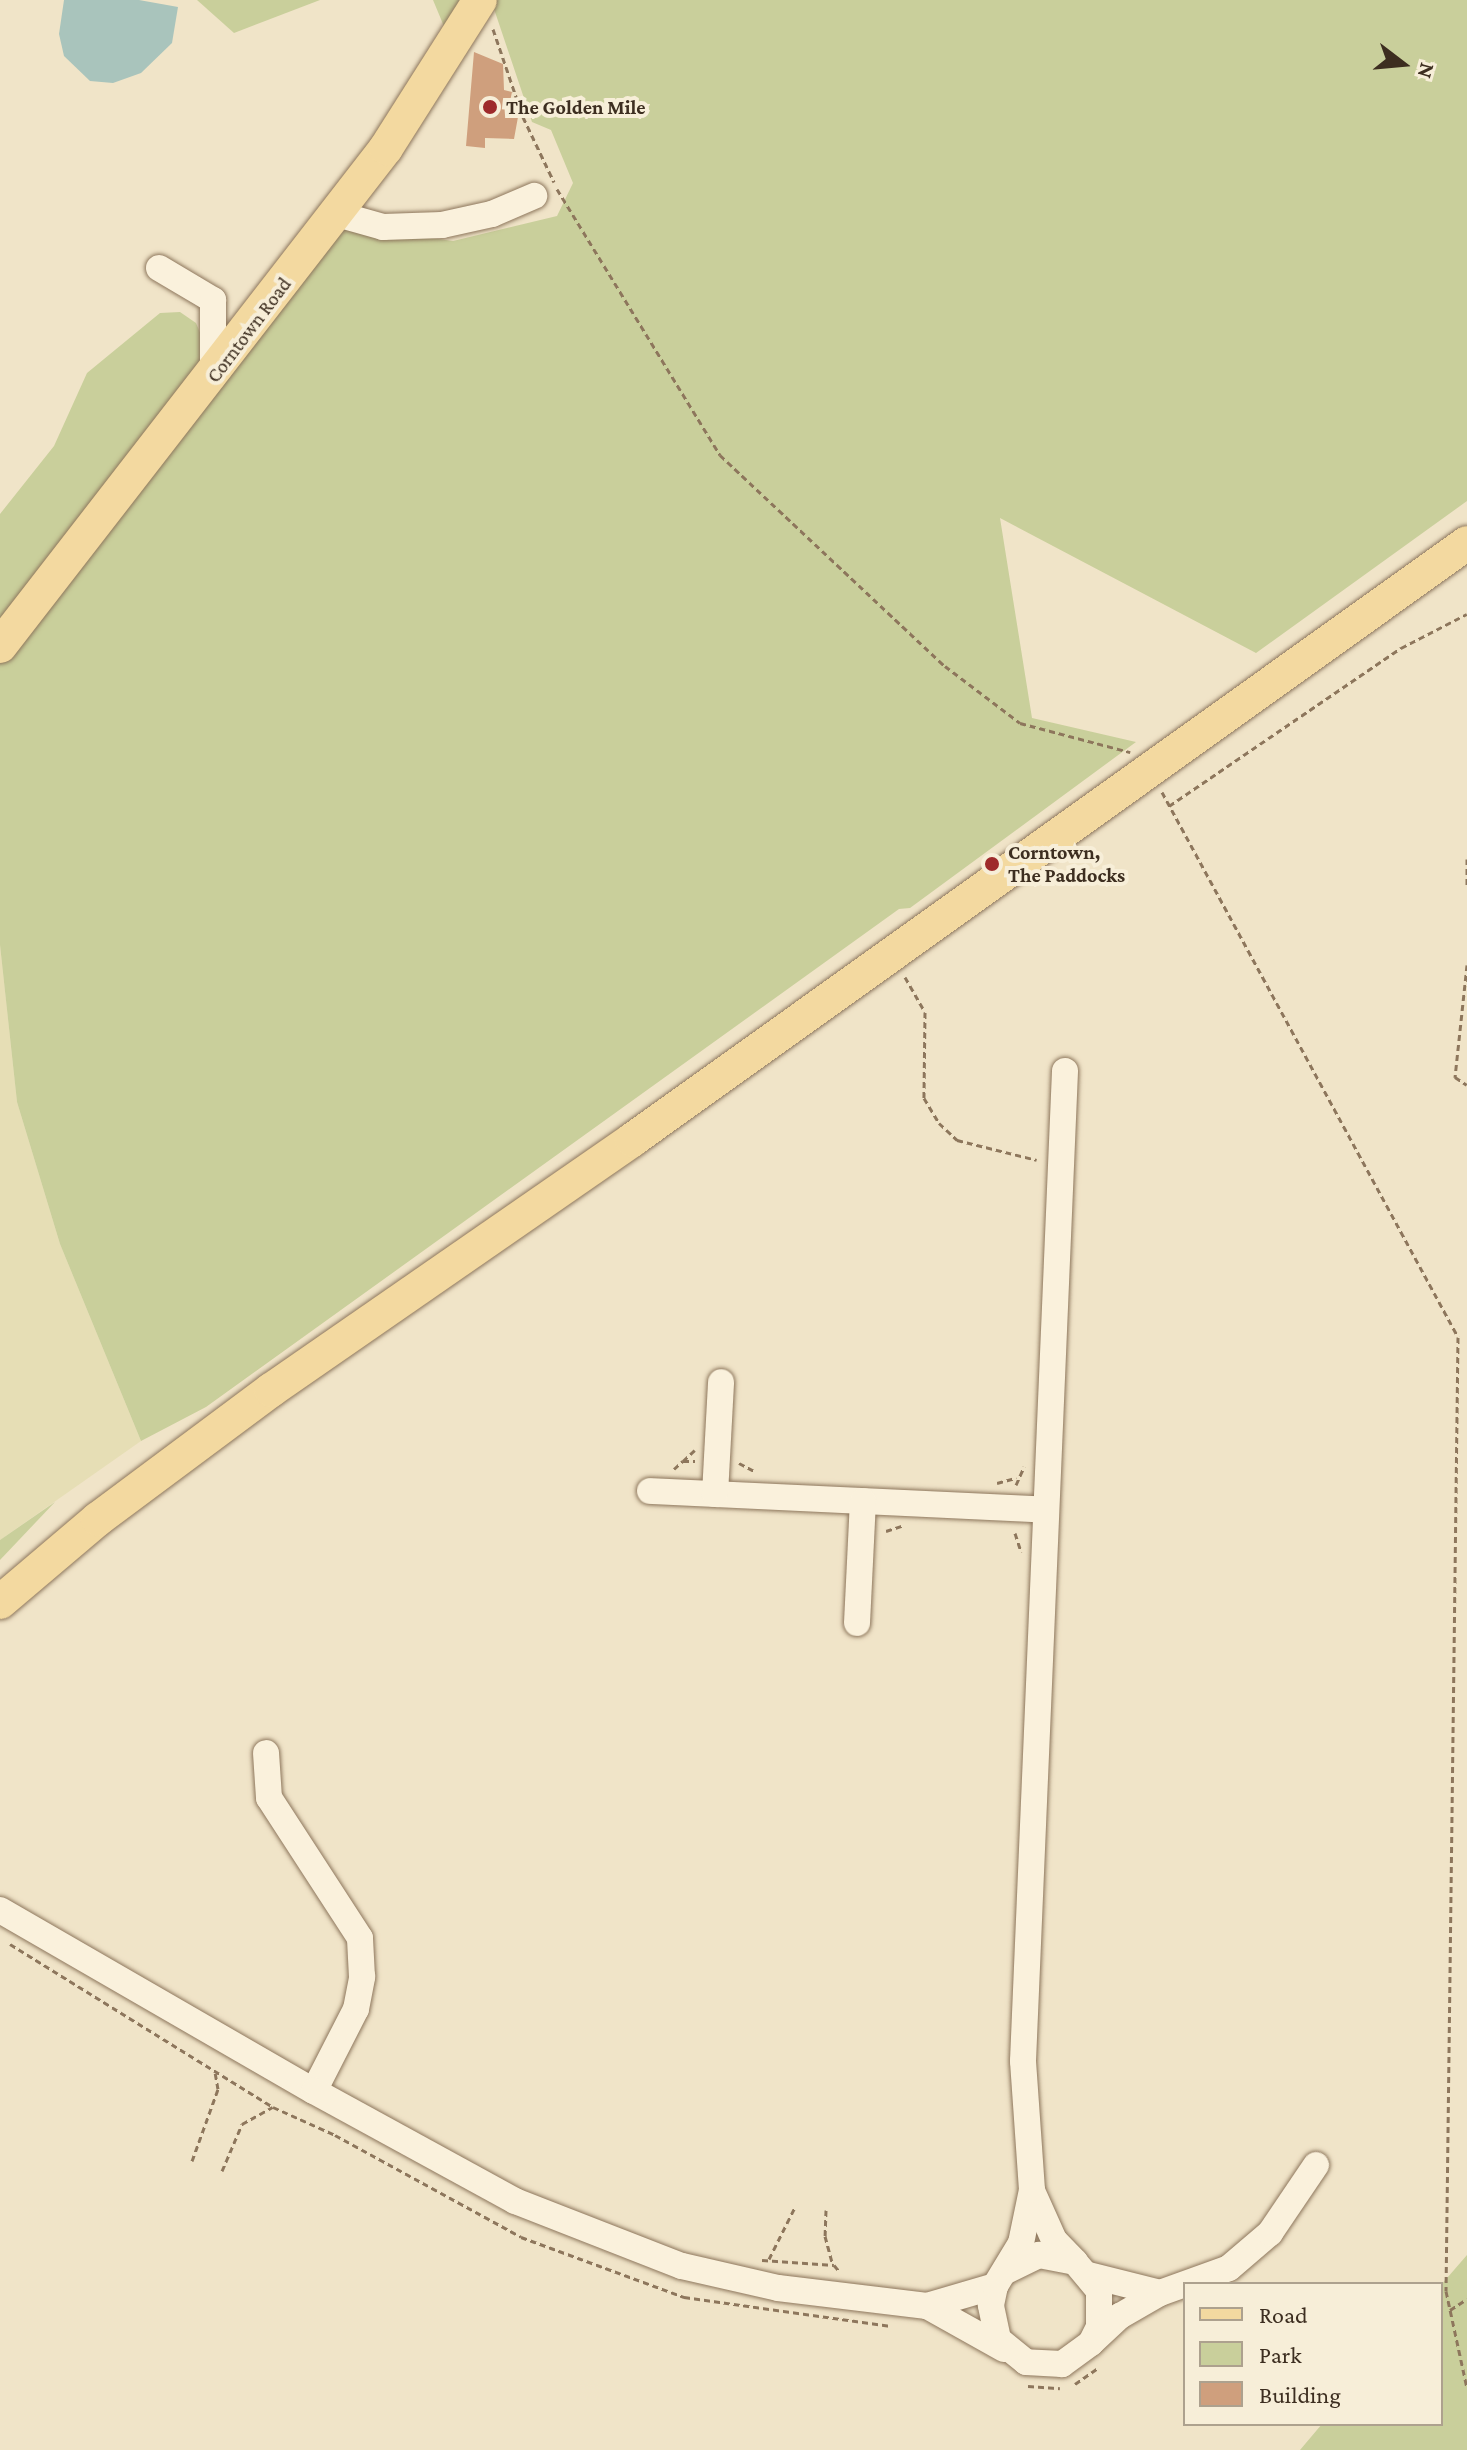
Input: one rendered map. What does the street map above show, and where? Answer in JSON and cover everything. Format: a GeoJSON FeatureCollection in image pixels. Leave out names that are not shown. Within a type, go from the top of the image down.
{"type":"FeatureCollection","features":[{"type":"Feature","properties":{"kind":"main road","name":"Corntown Road"},"geometry":{"type":"LineString","coordinates":[[0,646],[213,377],[486,14]]}},
{"type":"Feature","properties":{"kind":"main road"},"geometry":{"type":"LineString","coordinates":[[0,1602],[98,1519],[271,1390],[632,1140],[1467,543]]}},
{"type":"Feature","properties":{"kind":"street"},"geometry":{"type":"LineString","coordinates":[[337,214],[383,227],[442,225],[492,214],[534,196]]}},
{"type":"Feature","properties":{"kind":"street"},"geometry":{"type":"LineString","coordinates":[[159,268],[213,300],[213,377]]}},
{"type":"Feature","properties":{"kind":"street"},"geometry":{"type":"LineString","coordinates":[[1010,2353],[991,2323],[1001,2279],[1025,2231],[1032,2190],[1023,2061],[1065,1071]]}},
{"type":"Feature","properties":{"kind":"street"},"geometry":{"type":"LineString","coordinates":[[715,1494],[721,1382]]}},
{"type":"Feature","properties":{"kind":"street"},"geometry":{"type":"LineString","coordinates":[[650,1491],[1046,1510]]}},
{"type":"Feature","properties":{"kind":"street"},"geometry":{"type":"LineString","coordinates":[[857,1623],[863,1501]]}},
{"type":"Feature","properties":{"kind":"street"},"geometry":{"type":"LineString","coordinates":[[266,1753],[269,1798],[360,1938],[362,1977],[356,2009],[314,2091]]}},
{"type":"Feature","properties":{"kind":"street"},"geometry":{"type":"LineString","coordinates":[[0,1910],[314,2091],[515,2201],[682,2266],[778,2288],[927,2306],[1026,2362],[1053,2365],[1078,2356],[1120,2316],[1160,2293],[1183,2285]]}},
{"type":"Feature","properties":{"kind":"street"},"geometry":{"type":"LineString","coordinates":[[1190,2282],[1229,2268],[1270,2233],[1316,2165]]}},
{"type":"Feature","properties":{"kind":"street"},"geometry":{"type":"LineString","coordinates":[[1032,2190],[1054,2240],[1082,2268],[1102,2309],[1091,2343]]}},
{"type":"Feature","properties":{"kind":"street"},"geometry":{"type":"LineString","coordinates":[[927,2306],[1001,2279],[1039,2255],[1160,2293]]}},
{"type":"Feature","properties":{"kind":"path"},"geometry":{"type":"LineString","coordinates":[[486,14],[523,117],[568,213],[720,455],[945,666],[1020,723],[1132,753],[1147,772],[1169,806],[1458,1337],[1446,2291],[1467,2388]]}},
{"type":"Feature","properties":{"kind":"path"},"geometry":{"type":"LineString","coordinates":[[1169,806],[1401,648],[1467,614]]}},
{"type":"Feature","properties":{"kind":"path"},"geometry":{"type":"LineString","coordinates":[[1467,859],[1467,885]]}},
{"type":"Feature","properties":{"kind":"path"},"geometry":{"type":"LineString","coordinates":[[1467,965],[1455,1077],[1467,1085]]}},
{"type":"Feature","properties":{"kind":"path"},"geometry":{"type":"LineString","coordinates":[[896,968],[918,992],[925,1012],[924,1098],[939,1123],[957,1140],[1014,1157],[1045,1161],[1045,1155]]}},
{"type":"Feature","properties":{"kind":"path"},"geometry":{"type":"LineString","coordinates":[[1023,1557],[1016,1539],[1016,1478],[1027,1463]]}},
{"type":"Feature","properties":{"kind":"path"},"geometry":{"type":"LineString","coordinates":[[192,2161],[218,2089],[215,2072]]}},
{"type":"Feature","properties":{"kind":"path"},"geometry":{"type":"LineString","coordinates":[[222,2171],[242,2124],[273,2107]]}},
{"type":"Feature","properties":{"kind":"path"},"geometry":{"type":"LineString","coordinates":[[769,2259],[795,2207]]}},
{"type":"Feature","properties":{"kind":"path"},"geometry":{"type":"LineString","coordinates":[[826,2210],[825,2236],[839,2272]]}},
{"type":"Feature","properties":{"kind":"path"},"geometry":{"type":"LineString","coordinates":[[758,2261],[769,2259],[834,2265]]}},
{"type":"Feature","properties":{"kind":"path"},"geometry":{"type":"LineString","coordinates":[[1450,2310],[1467,2299]]}},
{"type":"Feature","properties":{"kind":"shaded area"},"geometry":{"type":"Polygon","coordinates":[[[0,945],[17,1102],[60,1244],[141,1441],[0,1540],[0,945]]]}},
{"type":"Feature","properties":{"kind":"green space"},"geometry":{"type":"Polygon","coordinates":[[[197,0],[320,0],[234,33],[197,0]]]}},
{"type":"Feature","properties":{"kind":"green space"},"geometry":{"type":"Polygon","coordinates":[[[433,0],[469,0],[448,36],[433,0]]]}},
{"type":"Feature","properties":{"kind":"green space"},"geometry":{"type":"Polygon","coordinates":[[[496,0],[1467,0],[1467,501],[1256,653],[1000,518],[1032,718],[1136,742],[910,908],[899,909],[206,1407],[141,1441],[60,1244],[17,1102],[0,945],[0,658],[346,226],[453,241],[557,216],[573,183],[551,130],[532,122],[493,6],[496,0]]]}},
{"type":"Feature","properties":{"kind":"green space"},"geometry":{"type":"Polygon","coordinates":[[[180,312],[196,323],[204,342],[199,371],[0,628],[0,514],[54,446],[87,373],[160,313],[180,312]]]}},
{"type":"Feature","properties":{"kind":"green space"},"geometry":{"type":"Polygon","coordinates":[[[55,1502],[0,1560],[0,1540],[55,1502]]]}},
{"type":"Feature","properties":{"kind":"green space"},"geometry":{"type":"Polygon","coordinates":[[[1467,2255],[1467,2450],[1300,2450],[1320,2426],[1443,2426],[1443,2283],[1467,2255]]]}},
{"type":"Feature","properties":{"kind":"water"},"geometry":{"type":"Polygon","coordinates":[[[64,0],[139,0],[178,7],[172,43],[141,73],[113,83],[90,81],[64,56],[59,34],[64,0]]]}},
{"type":"Feature","properties":{"kind":"building"},"geometry":{"type":"Polygon","coordinates":[[[474,52],[503,64],[504,90],[512,92],[507,115],[518,117],[514,139],[485,138],[485,148],[466,146],[474,52]]]}},
{"type":"Feature","properties":{"kind":"place","name":"The Golden Mile"},"geometry":{"type":"Point","coordinates":[490,107]}},
{"type":"Feature","properties":{"kind":"place","name":"Corntown, The Paddocks"},"geometry":{"type":"Point","coordinates":[992,864]}}]}
